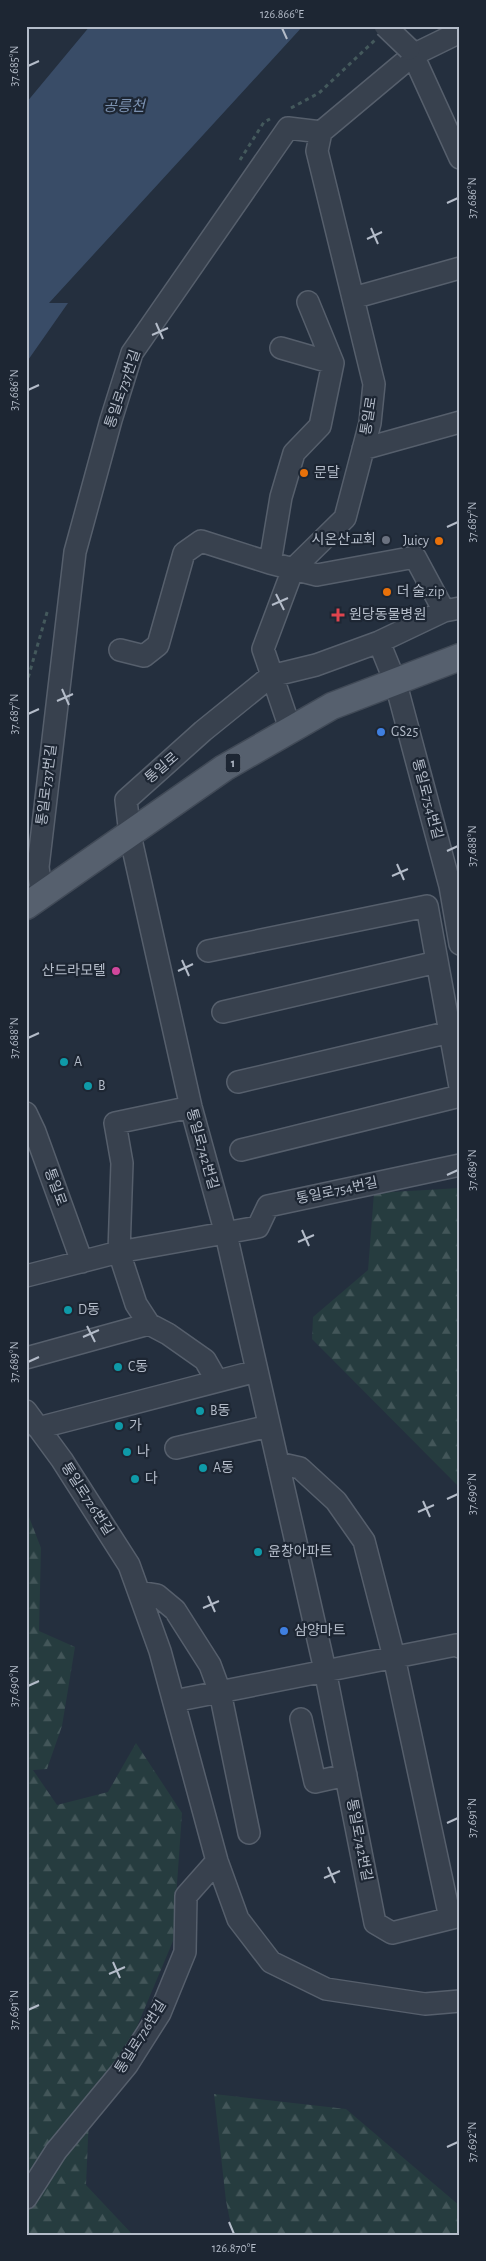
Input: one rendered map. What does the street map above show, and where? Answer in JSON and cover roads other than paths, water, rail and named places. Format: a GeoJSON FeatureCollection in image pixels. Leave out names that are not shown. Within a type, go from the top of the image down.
{"type":"FeatureCollection","features":[{"type":"Feature","properties":{"kind":"main road","name":"1"},"geometry":{"type":"LineString","coordinates":[[34,901],[224,768],[332,706],[396,684],[460,658]]}},
{"type":"Feature","properties":{"kind":"street"},"geometry":{"type":"LineString","coordinates":[[385,26],[411,52],[457,147]]}},
{"type":"Feature","properties":{"kind":"street"},"geometry":{"type":"LineString","coordinates":[[322,132],[411,52],[460,32]]}},
{"type":"Feature","properties":{"kind":"street","name":"통일로737번길"},"geometry":{"type":"LineString","coordinates":[[34,901],[75,552],[111,420],[132,353],[288,128],[322,132]]}},
{"type":"Feature","properties":{"kind":"street","name":"통일로"},"geometry":{"type":"LineString","coordinates":[[291,731],[263,649],[293,569],[345,518],[370,423],[374,384],[317,151],[322,132]]}},
{"type":"Feature","properties":{"kind":"street"},"geometry":{"type":"LineString","coordinates":[[353,298],[460,268]]}},
{"type":"Feature","properties":{"kind":"street"},"geometry":{"type":"LineString","coordinates":[[270,563],[282,497],[294,453],[320,426],[333,363],[308,302]]}},
{"type":"Feature","properties":{"kind":"street"},"geometry":{"type":"LineString","coordinates":[[280,348],[333,363]]}},
{"type":"Feature","properties":{"kind":"street"},"geometry":{"type":"LineString","coordinates":[[363,449],[460,422]]}},
{"type":"Feature","properties":{"kind":"street"},"geometry":{"type":"LineString","coordinates":[[120,650],[144,656],[158,645],[184,552],[201,541],[270,563],[317,575],[415,557],[452,609]]}},
{"type":"Feature","properties":{"kind":"street","name":"통일로"},"geometry":{"type":"LineString","coordinates":[[130,835],[126,800],[271,676],[316,664],[379,642],[452,609]]}},
{"type":"Feature","properties":{"kind":"street","name":"통일로754번길"},"geometry":{"type":"LineString","coordinates":[[379,642],[396,684],[451,856],[454,912],[460,944]]}},
{"type":"Feature","properties":{"kind":"street","name":"통일로742번길"},"geometry":{"type":"LineString","coordinates":[[130,835],[190,1107],[226,1234],[325,1670],[375,1923],[392,1933],[455,1917]]}},
{"type":"Feature","properties":{"kind":"street"},"geometry":{"type":"LineString","coordinates":[[208,952],[427,906],[460,1087]]}},
{"type":"Feature","properties":{"kind":"street"},"geometry":{"type":"LineString","coordinates":[[428,917],[454,912]]}},
{"type":"Feature","properties":{"kind":"street"},"geometry":{"type":"LineString","coordinates":[[223,1012],[437,962]]}},
{"type":"Feature","properties":{"kind":"street"},"geometry":{"type":"LineString","coordinates":[[238,1082],[450,1032]]}},
{"type":"Feature","properties":{"kind":"street"},"geometry":{"type":"LineString","coordinates":[[240,1150],[460,1096]]}},
{"type":"Feature","properties":{"kind":"street"},"geometry":{"type":"LineString","coordinates":[[190,1107],[115,1123],[122,1163],[119,1252],[136,1304],[149,1324],[168,1334],[205,1360],[217,1381]]}},
{"type":"Feature","properties":{"kind":"street","name":"통일로"},"geometry":{"type":"LineString","coordinates":[[26,1113],[35,1132],[82,1262]]}},
{"type":"Feature","properties":{"kind":"street","name":"통일로754번길"},"geometry":{"type":"LineString","coordinates":[[226,1234],[258,1227],[268,1206],[460,1165]]}},
{"type":"Feature","properties":{"kind":"street"},"geometry":{"type":"LineString","coordinates":[[26,1276],[119,1252],[226,1234]]}},
{"type":"Feature","properties":{"kind":"street"},"geometry":{"type":"LineString","coordinates":[[26,1358],[149,1324]]}},
{"type":"Feature","properties":{"kind":"street"},"geometry":{"type":"LineString","coordinates":[[32,1419],[257,1371]]}},
{"type":"Feature","properties":{"kind":"street","name":"통일로726번길"},"geometry":{"type":"LineString","coordinates":[[32,1419],[129,1564],[160,1651],[217,1861],[238,1919],[271,1962],[326,1989],[425,2004],[460,2001]]}},
{"type":"Feature","properties":{"kind":"street"},"geometry":{"type":"LineString","coordinates":[[176,1448],[269,1426]]}},
{"type":"Feature","properties":{"kind":"street"},"geometry":{"type":"LineString","coordinates":[[278,1463],[300,1468],[336,1500],[364,1541],[394,1657],[455,1917]]}},
{"type":"Feature","properties":{"kind":"street"},"geometry":{"type":"LineString","coordinates":[[139,1592],[157,1595],[175,1610],[210,1665],[220,1692],[249,1833]]}},
{"type":"Feature","properties":{"kind":"street"},"geometry":{"type":"LineString","coordinates":[[174,1701],[456,1644],[460,1648]]}},
{"type":"Feature","properties":{"kind":"street"},"geometry":{"type":"LineString","coordinates":[[301,1719],[315,1782],[346,1775]]}},
{"type":"Feature","properties":{"kind":"street","name":"통일로726번길"},"geometry":{"type":"LineString","coordinates":[[26,2198],[56,2151],[127,2065],[160,2013],[185,1952],[186,1896],[217,1861]]}},
{"type":"Feature","properties":{"kind":"water","name":"공릉천"},"geometry":{"type":"Polygon","coordinates":[[[90,26],[303,26],[49,303],[68,303],[26,363],[26,103],[90,26]]]}},
{"type":"Feature","properties":{"kind":"place","name":"문달"},"geometry":{"type":"Point","coordinates":[304,473]}},
{"type":"Feature","properties":{"kind":"place","name":"시온산교회"},"geometry":{"type":"Point","coordinates":[386,540]}},
{"type":"Feature","properties":{"kind":"place","name":"Juicy"},"geometry":{"type":"Point","coordinates":[439,541]}},
{"type":"Feature","properties":{"kind":"place","name":"더 술.zip"},"geometry":{"type":"Point","coordinates":[387,592]}},
{"type":"Feature","properties":{"kind":"place","name":"원당동물병원"},"geometry":{"type":"Point","coordinates":[338,615]}},
{"type":"Feature","properties":{"kind":"place","name":"GS25"},"geometry":{"type":"Point","coordinates":[381,732]}},
{"type":"Feature","properties":{"kind":"place","name":"산드라모텔"},"geometry":{"type":"Point","coordinates":[116,971]}},
{"type":"Feature","properties":{"kind":"place","name":"A"},"geometry":{"type":"Point","coordinates":[64,1062]}},
{"type":"Feature","properties":{"kind":"place","name":"B"},"geometry":{"type":"Point","coordinates":[88,1086]}},
{"type":"Feature","properties":{"kind":"place","name":"D동"},"geometry":{"type":"Point","coordinates":[68,1310]}},
{"type":"Feature","properties":{"kind":"place","name":"C동"},"geometry":{"type":"Point","coordinates":[118,1367]}},
{"type":"Feature","properties":{"kind":"place","name":"B동"},"geometry":{"type":"Point","coordinates":[200,1411]}},
{"type":"Feature","properties":{"kind":"place","name":"가"},"geometry":{"type":"Point","coordinates":[119,1426]}},
{"type":"Feature","properties":{"kind":"place","name":"나"},"geometry":{"type":"Point","coordinates":[127,1452]}},
{"type":"Feature","properties":{"kind":"place","name":"A동"},"geometry":{"type":"Point","coordinates":[203,1468]}},
{"type":"Feature","properties":{"kind":"place","name":"다"},"geometry":{"type":"Point","coordinates":[135,1479]}},
{"type":"Feature","properties":{"kind":"place","name":"윤창아파트"},"geometry":{"type":"Point","coordinates":[258,1552]}},
{"type":"Feature","properties":{"kind":"place","name":"삼양마트"},"geometry":{"type":"Point","coordinates":[284,1631]}}]}
